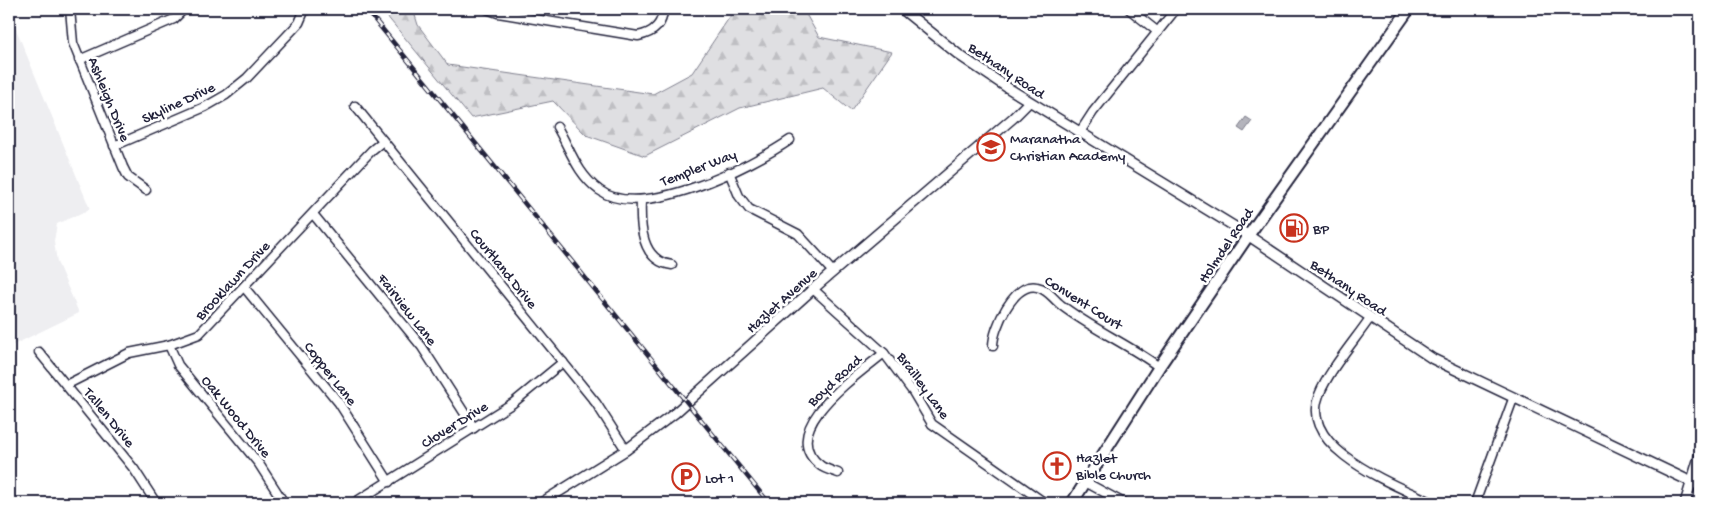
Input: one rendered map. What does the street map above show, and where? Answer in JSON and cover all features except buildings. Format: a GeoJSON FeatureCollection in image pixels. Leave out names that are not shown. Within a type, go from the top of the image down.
{"type":"FeatureCollection","features":[{"type":"Feature","properties":{"kind":"main road","name":"Holmdel Road"},"geometry":{"type":"LineString","coordinates":[[1072,503],[1087,483],[1159,367],[1248,236],[1409,9]]}},
{"type":"Feature","properties":{"kind":"street","name":"Ashleigh Drive"},"geometry":{"type":"LineString","coordinates":[[70,9],[71,34],[79,60],[114,146],[128,176],[146,190]]}},
{"type":"Feature","properties":{"kind":"street"},"geometry":{"type":"LineString","coordinates":[[79,60],[174,19],[184,9]]}},
{"type":"Feature","properties":{"kind":"street","name":"Skyline Drive"},"geometry":{"type":"LineString","coordinates":[[114,146],[205,107],[226,95],[247,78],[299,23],[306,9]]}},
{"type":"Feature","properties":{"kind":"street"},"geometry":{"type":"LineString","coordinates":[[486,9],[498,13],[638,36],[646,34],[658,26],[664,9]]}},
{"type":"Feature","properties":{"kind":"street","name":"Bethany Road"},"geometry":{"type":"LineString","coordinates":[[902,9],[959,55],[1028,102],[1248,236],[1432,359],[1696,484]]}},
{"type":"Feature","properties":{"kind":"street"},"geometry":{"type":"LineString","coordinates":[[1129,9],[1158,32]]}},
{"type":"Feature","properties":{"kind":"street"},"geometry":{"type":"LineString","coordinates":[[1080,132],[1176,9]]}},
{"type":"Feature","properties":{"kind":"street","name":"Hazlet Avenue"},"geometry":{"type":"LineString","coordinates":[[541,503],[626,450],[675,413],[833,272],[1013,118],[1028,102]]}},
{"type":"Feature","properties":{"kind":"street","name":"Courtland Drive"},"geometry":{"type":"LineString","coordinates":[[355,106],[596,403],[626,450]]}},
{"type":"Feature","properties":{"kind":"street","name":"Templer Way"},"geometry":{"type":"LineString","coordinates":[[557,127],[574,162],[596,188],[616,199],[641,201],[683,191],[729,172],[775,150],[790,140]]}},
{"type":"Feature","properties":{"kind":"street","name":"Brooklawn Drive"},"geometry":{"type":"LineString","coordinates":[[66,385],[129,353],[169,346],[199,334],[372,150],[383,141]]}},
{"type":"Feature","properties":{"kind":"street"},"geometry":{"type":"LineString","coordinates":[[729,172],[739,196],[749,209],[798,234],[833,272]]}},
{"type":"Feature","properties":{"kind":"street"},"geometry":{"type":"LineString","coordinates":[[641,201],[642,227],[646,246],[655,258],[672,265]]}},
{"type":"Feature","properties":{"kind":"street","name":"Fairview Lane"},"geometry":{"type":"LineString","coordinates":[[313,214],[422,347],[474,428]]}},
{"type":"Feature","properties":{"kind":"street","name":"Copper Lane"},"geometry":{"type":"LineString","coordinates":[[244,287],[339,403],[389,482]]}},
{"type":"Feature","properties":{"kind":"street","name":"Convent Court"},"geometry":{"type":"LineString","coordinates":[[993,346],[996,327],[1018,293],[1026,287],[1038,287],[1049,293],[1063,307],[1159,367]]}},
{"type":"Feature","properties":{"kind":"street","name":"Brailley Lane"},"geometry":{"type":"LineString","coordinates":[[814,289],[884,353],[913,392],[932,424],[1045,503]]}},
{"type":"Feature","properties":{"kind":"street"},"geometry":{"type":"LineString","coordinates":[[1370,318],[1319,395],[1316,411],[1317,423],[1328,441],[1354,462],[1432,503]]}},
{"type":"Feature","properties":{"kind":"street","name":"Oak Wood Drive"},"geometry":{"type":"LineString","coordinates":[[169,346],[178,365],[259,464],[284,503]]}},
{"type":"Feature","properties":{"kind":"street","name":"Tallen Drive"},"geometry":{"type":"LineString","coordinates":[[39,352],[134,469],[156,503]]}},
{"type":"Feature","properties":{"kind":"street","name":"Boyd Road"},"geometry":{"type":"LineString","coordinates":[[838,474],[821,466],[813,457],[808,446],[808,428],[818,410],[884,353]]}},
{"type":"Feature","properties":{"kind":"street","name":"Clover Drive"},"geometry":{"type":"LineString","coordinates":[[354,503],[514,403],[563,362]]}},
{"type":"Feature","properties":{"kind":"street"},"geometry":{"type":"LineString","coordinates":[[1475,503],[1513,399]]}},
{"type":"Feature","properties":{"kind":"street"},"geometry":{"type":"LineString","coordinates":[[1685,503],[1696,484],[1700,454]]}},
{"type":"Feature","properties":{"kind":"street"},"geometry":{"type":"LineString","coordinates":[[1087,483],[1124,503]]}},
{"type":"Feature","properties":{"kind":"shaded area"},"geometry":{"type":"Polygon","coordinates":[[[9,12],[90,209],[57,224],[54,241],[57,262],[79,313],[9,347],[9,12]]]}},
{"type":"Feature","properties":{"kind":"shaded area"},"geometry":{"type":"Polygon","coordinates":[[[1246,117],[1252,121],[1244,132],[1238,128],[1246,117]]]}},
{"type":"Feature","properties":{"kind":"green space"},"geometry":{"type":"Polygon","coordinates":[[[381,9],[413,9],[418,25],[448,65],[653,94],[692,73],[735,9],[803,9],[819,37],[892,52],[851,111],[823,88],[740,108],[645,156],[586,135],[553,101],[471,118],[381,9]]]}},
{"type":"Feature","properties":{"kind":"railway"},"geometry":{"type":"LineString","coordinates":[[366,9],[769,503]]}},
{"type":"Feature","properties":{"kind":"place","name":"Maranatha Christian Academy"},"geometry":{"type":"Point","coordinates":[991,147]}},
{"type":"Feature","properties":{"kind":"place","name":"BP"},"geometry":{"type":"Point","coordinates":[1294,228]}},
{"type":"Feature","properties":{"kind":"place","name":"Hazlet Bible Church"},"geometry":{"type":"Point","coordinates":[1057,466]}},
{"type":"Feature","properties":{"kind":"place","name":"Lot 1"},"geometry":{"type":"Point","coordinates":[686,477]}}]}
